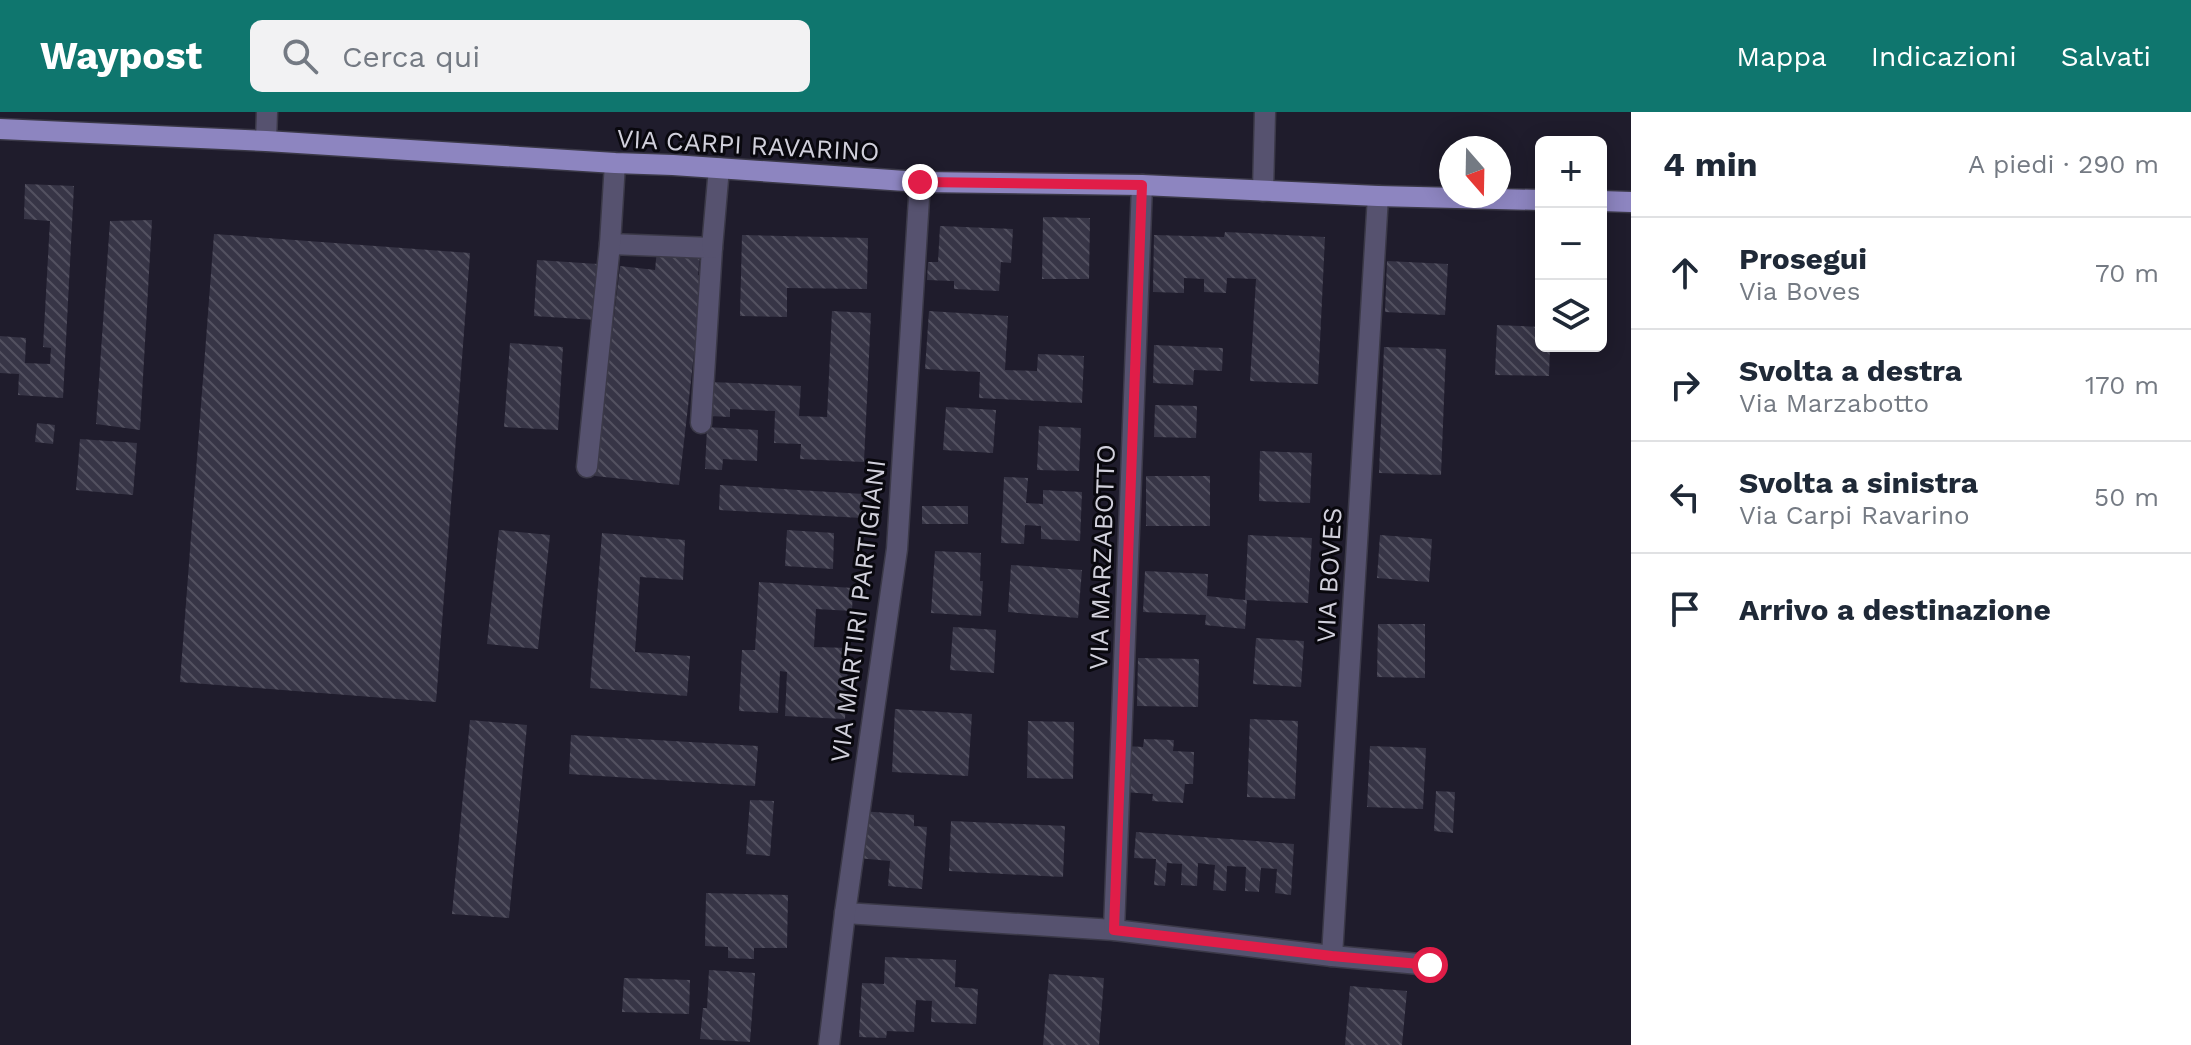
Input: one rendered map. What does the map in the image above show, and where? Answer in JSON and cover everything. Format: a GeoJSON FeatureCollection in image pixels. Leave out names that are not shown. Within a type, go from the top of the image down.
{"type":"FeatureCollection","features":[{"type":"Feature","properties":{"kind":"main road","name":"VIA CARPI RAVARINO"},"geometry":{"type":"LineString","coordinates":[[0,129],[266,141],[920,182],[1142,185],[1535,200]]}},
{"type":"Feature","properties":{"kind":"main road"},"geometry":{"type":"LineString","coordinates":[[1607,201],[1631,202]]}},
{"type":"Feature","properties":{"kind":"street"},"geometry":{"type":"LineString","coordinates":[[266,141],[267,112]]}},
{"type":"Feature","properties":{"kind":"street"},"geometry":{"type":"LineString","coordinates":[[1263,191],[1265,112]]}},
{"type":"Feature","properties":{"kind":"street"},"geometry":{"type":"LineString","coordinates":[[587,467],[610,244],[615,163]]}},
{"type":"Feature","properties":{"kind":"street"},"geometry":{"type":"LineString","coordinates":[[701,423],[719,168]]}},
{"type":"Feature","properties":{"kind":"street","name":"VIA MARTIRI PARTIGIANI"},"geometry":{"type":"LineString","coordinates":[[829,1045],[897,549],[920,182]]}},
{"type":"Feature","properties":{"kind":"street","name":"VIA MARZABOTTO"},"geometry":{"type":"LineString","coordinates":[[1114,930],[1142,185]]}},
{"type":"Feature","properties":{"kind":"street","name":"VIA BOVES"},"geometry":{"type":"LineString","coordinates":[[1332,956],[1378,196]]}},
{"type":"Feature","properties":{"kind":"street"},"geometry":{"type":"LineString","coordinates":[[610,244],[712,248]]}},
{"type":"Feature","properties":{"kind":"street"},"geometry":{"type":"LineString","coordinates":[[845,913],[1114,930],[1430,965]]}},
{"type":"Feature","properties":{"kind":"building"},"geometry":{"type":"Polygon","coordinates":[[[25,184],[74,186],[63,398],[18,395],[19,374],[0,373],[0,336],[26,338],[25,363],[50,364],[51,348],[43,347],[50,221],[24,219],[25,184]]]}},
{"type":"Feature","properties":{"kind":"building"},"geometry":{"type":"Polygon","coordinates":[[[1043,217],[1090,218],[1089,279],[1042,279],[1043,217]]]}},
{"type":"Feature","properties":{"kind":"building"},"geometry":{"type":"Polygon","coordinates":[[[152,220],[140,430],[96,424],[110,221],[152,220]]]}},
{"type":"Feature","properties":{"kind":"building"},"geometry":{"type":"Polygon","coordinates":[[[940,226],[1013,229],[1011,263],[1001,262],[999,291],[954,289],[954,281],[927,280],[928,262],[938,262],[940,226]]]}},
{"type":"Feature","properties":{"kind":"building"},"geometry":{"type":"Polygon","coordinates":[[[1225,232],[1325,237],[1318,384],[1250,381],[1256,279],[1227,278],[1226,293],[1204,292],[1204,279],[1184,278],[1184,293],[1153,292],[1154,235],[1224,237],[1225,232]]]}},
{"type":"Feature","properties":{"kind":"building"},"geometry":{"type":"Polygon","coordinates":[[[214,234],[470,253],[436,702],[180,682],[214,234]]]}},
{"type":"Feature","properties":{"kind":"building"},"geometry":{"type":"Polygon","coordinates":[[[742,235],[868,238],[867,289],[787,288],[787,317],[740,316],[742,235]]]}},
{"type":"Feature","properties":{"kind":"building"},"geometry":{"type":"Polygon","coordinates":[[[657,250],[700,255],[698,275],[703,276],[679,485],[595,476],[620,266],[655,270],[657,250]]]}},
{"type":"Feature","properties":{"kind":"building"},"geometry":{"type":"Polygon","coordinates":[[[537,260],[598,264],[595,320],[534,316],[537,260]]]}},
{"type":"Feature","properties":{"kind":"building"},"geometry":{"type":"Polygon","coordinates":[[[1387,261],[1448,264],[1445,315],[1385,312],[1387,261]]]}},
{"type":"Feature","properties":{"kind":"building"},"geometry":{"type":"Polygon","coordinates":[[[832,311],[871,313],[864,462],[800,459],[801,444],[774,443],[775,411],[730,409],[730,417],[709,416],[711,382],[801,386],[799,416],[827,417],[832,311]]]}},
{"type":"Feature","properties":{"kind":"building"},"geometry":{"type":"Polygon","coordinates":[[[929,311],[1008,316],[1005,370],[1037,371],[1038,354],[1084,356],[1082,403],[979,398],[980,372],[925,369],[929,311]]]}},
{"type":"Feature","properties":{"kind":"building"},"geometry":{"type":"Polygon","coordinates":[[[1497,325],[1535,327],[1535,352],[1550,352],[1549,376],[1495,375],[1497,325]]]}},
{"type":"Feature","properties":{"kind":"building"},"geometry":{"type":"Polygon","coordinates":[[[510,343],[563,347],[558,430],[504,427],[510,343]]]}},
{"type":"Feature","properties":{"kind":"building"},"geometry":{"type":"Polygon","coordinates":[[[1154,345],[1223,348],[1222,371],[1194,370],[1193,385],[1153,383],[1154,345]]]}},
{"type":"Feature","properties":{"kind":"building"},"geometry":{"type":"Polygon","coordinates":[[[1384,347],[1446,349],[1441,475],[1379,473],[1384,347]]]}},
{"type":"Feature","properties":{"kind":"building"},"geometry":{"type":"Polygon","coordinates":[[[1155,405],[1197,406],[1196,438],[1154,437],[1155,405]]]}},
{"type":"Feature","properties":{"kind":"building"},"geometry":{"type":"Polygon","coordinates":[[[946,407],[996,410],[993,453],[943,450],[946,407]]]}},
{"type":"Feature","properties":{"kind":"building"},"geometry":{"type":"Polygon","coordinates":[[[37,423],[55,425],[53,444],[35,442],[37,423]]]}},
{"type":"Feature","properties":{"kind":"building"},"geometry":{"type":"Polygon","coordinates":[[[1039,426],[1081,428],[1079,471],[1037,470],[1039,426]]]}},
{"type":"Feature","properties":{"kind":"building"},"geometry":{"type":"Polygon","coordinates":[[[707,427],[758,430],[757,461],[723,459],[722,470],[705,469],[707,427]]]}},
{"type":"Feature","properties":{"kind":"building"},"geometry":{"type":"Polygon","coordinates":[[[80,439],[137,443],[133,495],[76,490],[80,439]]]}},
{"type":"Feature","properties":{"kind":"building"},"geometry":{"type":"Polygon","coordinates":[[[1260,451],[1312,453],[1310,503],[1259,501],[1260,451]]]}},
{"type":"Feature","properties":{"kind":"building"},"geometry":{"type":"Polygon","coordinates":[[[1146,476],[1210,476],[1210,526],[1146,526],[1146,476]]]}},
{"type":"Feature","properties":{"kind":"building"},"geometry":{"type":"Polygon","coordinates":[[[1004,477],[1028,478],[1026,503],[1043,504],[1043,490],[1082,492],[1080,541],[1041,539],[1041,526],[1025,525],[1024,544],[1001,543],[1004,477]]]}},
{"type":"Feature","properties":{"kind":"building"},"geometry":{"type":"Polygon","coordinates":[[[720,485],[863,494],[862,518],[719,510],[720,485]]]}},
{"type":"Feature","properties":{"kind":"building"},"geometry":{"type":"Polygon","coordinates":[[[922,506],[968,506],[968,524],[922,524],[922,506]]]}},
{"type":"Feature","properties":{"kind":"building"},"geometry":{"type":"Polygon","coordinates":[[[499,530],[550,535],[538,649],[487,644],[499,530]]]}},
{"type":"Feature","properties":{"kind":"building"},"geometry":{"type":"Polygon","coordinates":[[[787,530],[834,533],[833,569],[785,566],[787,530]]]}},
{"type":"Feature","properties":{"kind":"building"},"geometry":{"type":"Polygon","coordinates":[[[602,533],[685,540],[683,580],[640,577],[635,652],[690,656],[687,696],[590,688],[602,533]]]}},
{"type":"Feature","properties":{"kind":"building"},"geometry":{"type":"Polygon","coordinates":[[[1248,535],[1312,538],[1308,603],[1247,600],[1245,629],[1205,625],[1206,615],[1143,612],[1145,571],[1208,574],[1207,596],[1245,600],[1248,535]]]}},
{"type":"Feature","properties":{"kind":"building"},"geometry":{"type":"Polygon","coordinates":[[[1380,535],[1432,539],[1429,582],[1377,578],[1380,535]]]}},
{"type":"Feature","properties":{"kind":"building"},"geometry":{"type":"Polygon","coordinates":[[[935,551],[981,553],[981,616],[931,613],[935,551]]]}},
{"type":"Feature","properties":{"kind":"building"},"geometry":{"type":"Polygon","coordinates":[[[1011,565],[1082,570],[1078,618],[1008,612],[1011,565]]]}},
{"type":"Feature","properties":{"kind":"building"},"geometry":{"type":"Polygon","coordinates":[[[759,582],[853,588],[852,611],[816,609],[814,647],[849,648],[845,719],[785,716],[787,672],[780,671],[778,713],[739,711],[742,650],[755,650],[759,582]]]}},
{"type":"Feature","properties":{"kind":"building"},"geometry":{"type":"Polygon","coordinates":[[[1378,624],[1425,624],[1425,678],[1377,677],[1378,624]]]}},
{"type":"Feature","properties":{"kind":"building"},"geometry":{"type":"Polygon","coordinates":[[[953,627],[996,630],[994,673],[950,670],[953,627]]]}},
{"type":"Feature","properties":{"kind":"building"},"geometry":{"type":"Polygon","coordinates":[[[1256,638],[1304,641],[1301,687],[1253,684],[1256,638]]]}},
{"type":"Feature","properties":{"kind":"building"},"geometry":{"type":"Polygon","coordinates":[[[1138,658],[1199,659],[1198,707],[1137,706],[1138,658]]]}},
{"type":"Feature","properties":{"kind":"building"},"geometry":{"type":"Polygon","coordinates":[[[895,709],[972,714],[968,776],[892,772],[895,709]]]}},
{"type":"Feature","properties":{"kind":"building"},"geometry":{"type":"Polygon","coordinates":[[[1250,719],[1298,721],[1295,799],[1247,797],[1250,719]]]}},
{"type":"Feature","properties":{"kind":"building"},"geometry":{"type":"Polygon","coordinates":[[[470,720],[527,725],[509,918],[452,914],[470,720]]]}},
{"type":"Feature","properties":{"kind":"building"},"geometry":{"type":"Polygon","coordinates":[[[1028,721],[1074,722],[1073,779],[1027,778],[1028,721]]]}},
{"type":"Feature","properties":{"kind":"building"},"geometry":{"type":"Polygon","coordinates":[[[571,735],[758,746],[755,786],[569,774],[571,735]]]}},
{"type":"Feature","properties":{"kind":"building"},"geometry":{"type":"Polygon","coordinates":[[[1144,739],[1174,740],[1173,751],[1194,752],[1193,784],[1185,784],[1183,803],[1152,801],[1153,794],[1123,792],[1126,746],[1143,747],[1144,739]]]}},
{"type":"Feature","properties":{"kind":"building"},"geometry":{"type":"Polygon","coordinates":[[[1370,746],[1426,748],[1423,809],[1367,807],[1370,746]]]}},
{"type":"Feature","properties":{"kind":"building"},"geometry":{"type":"Polygon","coordinates":[[[1436,791],[1455,792],[1453,833],[1434,831],[1436,791]]]}},
{"type":"Feature","properties":{"kind":"building"},"geometry":{"type":"Polygon","coordinates":[[[750,800],[774,801],[770,856],[746,854],[750,800]]]}},
{"type":"Feature","properties":{"kind":"building"},"geometry":{"type":"Polygon","coordinates":[[[861,811],[914,815],[914,826],[927,827],[922,889],[888,886],[890,861],[857,858],[861,811]]]}},
{"type":"Feature","properties":{"kind":"building"},"geometry":{"type":"Polygon","coordinates":[[[951,821],[1065,826],[1063,877],[949,871],[951,821]]]}},
{"type":"Feature","properties":{"kind":"building"},"geometry":{"type":"Polygon","coordinates":[[[1136,832],[1294,844],[1291,895],[1275,893],[1277,869],[1261,868],[1259,892],[1245,891],[1246,867],[1227,866],[1226,891],[1213,890],[1215,865],[1198,863],[1197,886],[1181,885],[1182,864],[1167,863],[1165,886],[1154,885],[1156,859],[1134,858],[1136,832]]]}},
{"type":"Feature","properties":{"kind":"building"},"geometry":{"type":"Polygon","coordinates":[[[706,893],[788,895],[787,948],[754,948],[754,959],[728,958],[728,947],[705,946],[706,893]]]}},
{"type":"Feature","properties":{"kind":"building"},"geometry":{"type":"Polygon","coordinates":[[[885,957],[956,960],[955,987],[978,989],[976,1024],[931,1022],[932,1001],[916,1000],[914,1032],[887,1031],[886,1038],[859,1037],[862,983],[884,984],[885,957]]]}},
{"type":"Feature","properties":{"kind":"building"},"geometry":{"type":"Polygon","coordinates":[[[709,970],[755,973],[750,1042],[700,1039],[703,1008],[707,1008],[709,970]]]}},
{"type":"Feature","properties":{"kind":"building"},"geometry":{"type":"Polygon","coordinates":[[[1049,974],[1104,978],[1099,1045],[1043,1045],[1049,974]]]}},
{"type":"Feature","properties":{"kind":"building"},"geometry":{"type":"Polygon","coordinates":[[[624,978],[690,980],[689,1014],[622,1012],[624,978]]]}},
{"type":"Feature","properties":{"kind":"building"},"geometry":{"type":"Polygon","coordinates":[[[1350,986],[1407,991],[1402,1045],[1345,1045],[1350,986]]]}},
{"type":"Feature","properties":{"kind":"route"},"geometry":{"type":"LineString","coordinates":[[920,182],[1142,185],[1114,930],[1430,965]]}}]}
